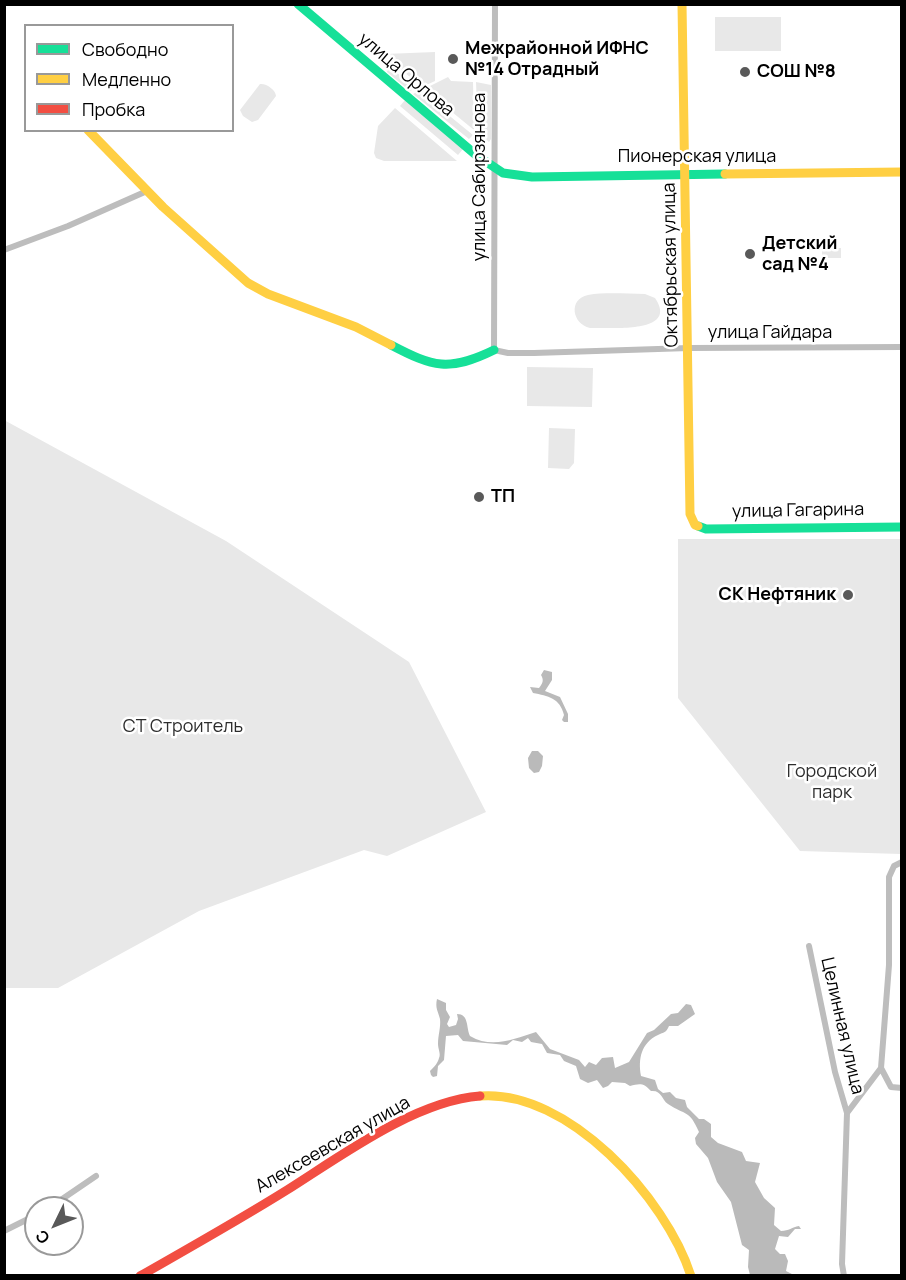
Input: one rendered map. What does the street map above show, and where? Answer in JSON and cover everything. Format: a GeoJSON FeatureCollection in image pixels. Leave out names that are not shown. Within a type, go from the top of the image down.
{"type":"FeatureCollection","features":[{"type":"Feature","properties":{"kind":"street","name":"улица Орлова"},"geometry":{"type":"LineString","coordinates":[[298,4],[495,169]]}},
{"type":"Feature","properties":{"kind":"street","name":"улица Сабирзянова"},"geometry":{"type":"LineString","coordinates":[[495,4],[495,350]]}},
{"type":"Feature","properties":{"kind":"street","name":"Октябрьская улица"},"geometry":{"type":"LineString","coordinates":[[682,4],[690,514],[695,525]]}},
{"type":"Feature","properties":{"kind":"street"},"geometry":{"type":"LineString","coordinates":[[90,132],[147,191],[239,275],[268,294],[356,327],[432,364],[456,364],[477,359],[495,350]]}},
{"type":"Feature","properties":{"kind":"street","name":"Пионерская улица"},"geometry":{"type":"LineString","coordinates":[[495,169],[503,173],[532,177],[902,172]]}},
{"type":"Feature","properties":{"kind":"street"},"geometry":{"type":"LineString","coordinates":[[4,250],[68,226],[147,191]]}},
{"type":"Feature","properties":{"kind":"street","name":"улица Гайдара"},"geometry":{"type":"LineString","coordinates":[[495,350],[508,353],[534,353],[689,348],[902,347]]}},
{"type":"Feature","properties":{"kind":"street","name":"улица Гагарина"},"geometry":{"type":"LineString","coordinates":[[695,525],[706,529],[902,527]]}},
{"type":"Feature","properties":{"kind":"street"},"geometry":{"type":"LineString","coordinates":[[902,862],[894,866],[889,877],[889,965],[881,1068],[891,1088],[902,1088]]}},
{"type":"Feature","properties":{"kind":"street","name":"Целинная улица"},"geometry":{"type":"LineString","coordinates":[[809,946],[847,1113],[842,1264],[844,1275]]}},
{"type":"Feature","properties":{"kind":"street","name":"Целинная улица"},"geometry":{"type":"LineString","coordinates":[[847,1113],[881,1068]]}},
{"type":"Feature","properties":{"kind":"street","name":"Алексеевская улица"},"geometry":{"type":"LineString","coordinates":[[140,1275],[198,1243],[391,1127],[449,1102],[490,1094],[515,1098],[542,1109],[597,1144],[626,1172],[653,1205],[681,1251],[691,1275]]}},
{"type":"Feature","properties":{"kind":"street"},"geometry":{"type":"LineString","coordinates":[[67,1196],[96,1176]]}},
{"type":"Feature","properties":{"kind":"street"},"geometry":{"type":"LineString","coordinates":[[4,1231],[24,1221]]}},
{"type":"Feature","properties":{"kind":"green space"},"geometry":{"type":"Polygon","coordinates":[[[715,17],[781,17],[781,51],[715,51],[715,17]]]}},
{"type":"Feature","properties":{"kind":"green space"},"geometry":{"type":"Polygon","coordinates":[[[435,52],[435,81],[422,87],[385,54],[435,52]]]}},
{"type":"Feature","properties":{"kind":"green space"},"geometry":{"type":"Polygon","coordinates":[[[386,64],[416,88],[410,91],[387,72],[386,64]]]}},
{"type":"Feature","properties":{"kind":"green space"},"geometry":{"type":"Polygon","coordinates":[[[448,77],[451,81],[473,82],[474,130],[424,89],[448,77]]]}},
{"type":"Feature","properties":{"kind":"green space"},"geometry":{"type":"Polygon","coordinates":[[[476,82],[491,85],[491,139],[489,142],[478,133],[476,82]]]}},
{"type":"Feature","properties":{"kind":"green space"},"geometry":{"type":"Polygon","coordinates":[[[260,84],[270,87],[276,96],[258,120],[252,122],[243,116],[240,110],[260,84]]]}},
{"type":"Feature","properties":{"kind":"green space"},"geometry":{"type":"Polygon","coordinates":[[[419,91],[473,135],[469,139],[413,94],[419,91]]]}},
{"type":"Feature","properties":{"kind":"green space"},"geometry":{"type":"Polygon","coordinates":[[[405,100],[463,149],[458,155],[400,106],[405,100]]]}},
{"type":"Feature","properties":{"kind":"green space"},"geometry":{"type":"Polygon","coordinates":[[[395,108],[457,161],[384,161],[376,158],[374,153],[378,126],[395,108]]]}},
{"type":"Feature","properties":{"kind":"green space"},"geometry":{"type":"Polygon","coordinates":[[[822,248],[841,248],[841,258],[822,258],[822,248]]]}},
{"type":"Feature","properties":{"kind":"green space"},"geometry":{"type":"Polygon","coordinates":[[[645,294],[655,298],[660,310],[658,318],[650,323],[625,328],[590,328],[584,326],[576,317],[577,301],[588,295],[645,294]]]}},
{"type":"Feature","properties":{"kind":"green space"},"geometry":{"type":"Polygon","coordinates":[[[527,367],[593,368],[592,407],[527,406],[527,367]]]}},
{"type":"Feature","properties":{"kind":"green space","name":"СТ Строитель"},"geometry":{"type":"Polygon","coordinates":[[[4,420],[226,541],[409,662],[486,812],[387,856],[364,850],[199,911],[58,988],[5,988],[4,420]]]}},
{"type":"Feature","properties":{"kind":"green space"},"geometry":{"type":"Polygon","coordinates":[[[549,428],[575,429],[574,463],[569,469],[548,468],[549,428]]]}},
{"type":"Feature","properties":{"kind":"green space","name":"Городской парк"},"geometry":{"type":"Polygon","coordinates":[[[678,539],[901,539],[901,854],[800,851],[678,698],[678,539]]]}},
{"type":"Feature","properties":{"kind":"shaded area"},"geometry":{"type":"Polygon","coordinates":[[[544,670],[552,672],[552,680],[545,691],[560,697],[568,714],[568,722],[562,720],[564,715],[556,701],[533,693],[530,687],[539,688],[543,682],[541,675],[544,670]]]}},
{"type":"Feature","properties":{"kind":"shaded area"},"geometry":{"type":"Polygon","coordinates":[[[532,751],[538,751],[543,756],[539,772],[534,773],[529,768],[528,758],[532,751]]]}},
{"type":"Feature","properties":{"kind":"shaded area"},"geometry":{"type":"Polygon","coordinates":[[[437,999],[446,1003],[446,1010],[450,1017],[447,1024],[449,1027],[456,1025],[457,1014],[464,1016],[470,1036],[478,1040],[503,1042],[536,1032],[550,1049],[579,1060],[585,1067],[589,1062],[596,1065],[602,1058],[613,1057],[615,1068],[629,1062],[647,1033],[654,1030],[671,1014],[678,1013],[686,1004],[691,1005],[695,1014],[678,1026],[669,1026],[666,1031],[652,1038],[644,1047],[640,1064],[641,1076],[655,1080],[658,1089],[663,1093],[670,1092],[676,1098],[685,1100],[687,1107],[699,1119],[704,1119],[711,1124],[711,1137],[718,1143],[742,1152],[746,1161],[760,1163],[755,1182],[764,1198],[775,1208],[774,1225],[781,1231],[799,1226],[801,1229],[795,1229],[788,1237],[779,1236],[775,1249],[780,1254],[785,1254],[788,1261],[786,1271],[799,1275],[750,1275],[749,1250],[742,1245],[731,1202],[717,1182],[708,1158],[696,1144],[695,1138],[699,1132],[696,1125],[690,1116],[668,1104],[659,1093],[651,1091],[642,1084],[630,1086],[625,1083],[612,1082],[603,1088],[597,1080],[588,1083],[580,1079],[576,1066],[564,1061],[560,1055],[547,1053],[542,1044],[531,1042],[528,1038],[522,1042],[513,1040],[507,1045],[463,1041],[458,1035],[446,1036],[444,1060],[438,1066],[437,1076],[433,1077],[430,1071],[440,1055],[438,1044],[440,1019],[437,999]]]}},
{"type":"Feature","properties":{"kind":"traffic: fast"},"geometry":{"type":"LineString","coordinates":[[298,4],[476,155],[503,173],[532,177],[725,174]]}},
{"type":"Feature","properties":{"kind":"traffic: fast"},"geometry":{"type":"LineString","coordinates":[[391,345],[418,358],[441,364],[465,362],[494,350]]}},
{"type":"Feature","properties":{"kind":"traffic: fast"},"geometry":{"type":"LineString","coordinates":[[698,526],[706,529],[902,527]]}},
{"type":"Feature","properties":{"kind":"traffic: slow"},"geometry":{"type":"LineString","coordinates":[[682,4],[690,514],[695,525],[698,526]]}},
{"type":"Feature","properties":{"kind":"traffic: slow"},"geometry":{"type":"LineString","coordinates":[[90,132],[163,207],[248,283],[268,294],[356,327],[391,345]]}},
{"type":"Feature","properties":{"kind":"traffic: slow"},"geometry":{"type":"LineString","coordinates":[[725,174],[902,172]]}},
{"type":"Feature","properties":{"kind":"traffic: slow"},"geometry":{"type":"LineString","coordinates":[[480,1096],[513,1099],[547,1110],[579,1129],[609,1154],[660,1214],[691,1276]]}},
{"type":"Feature","properties":{"kind":"traffic: jam"},"geometry":{"type":"LineString","coordinates":[[140,1276],[251,1212],[379,1132],[430,1108],[455,1100],[480,1096]]}},
{"type":"Feature","properties":{"kind":"place","name":"Межрайонной ИФНС №14 Отрадный"},"geometry":{"type":"Point","coordinates":[453,59]}},
{"type":"Feature","properties":{"kind":"place","name":"СОШ №8"},"geometry":{"type":"Point","coordinates":[745,72]}},
{"type":"Feature","properties":{"kind":"place","name":"Детский сад №4"},"geometry":{"type":"Point","coordinates":[750,254]}},
{"type":"Feature","properties":{"kind":"place","name":"ТП"},"geometry":{"type":"Point","coordinates":[479,497]}},
{"type":"Feature","properties":{"kind":"place","name":"СК Нефтяник"},"geometry":{"type":"Point","coordinates":[848,595]}}]}
